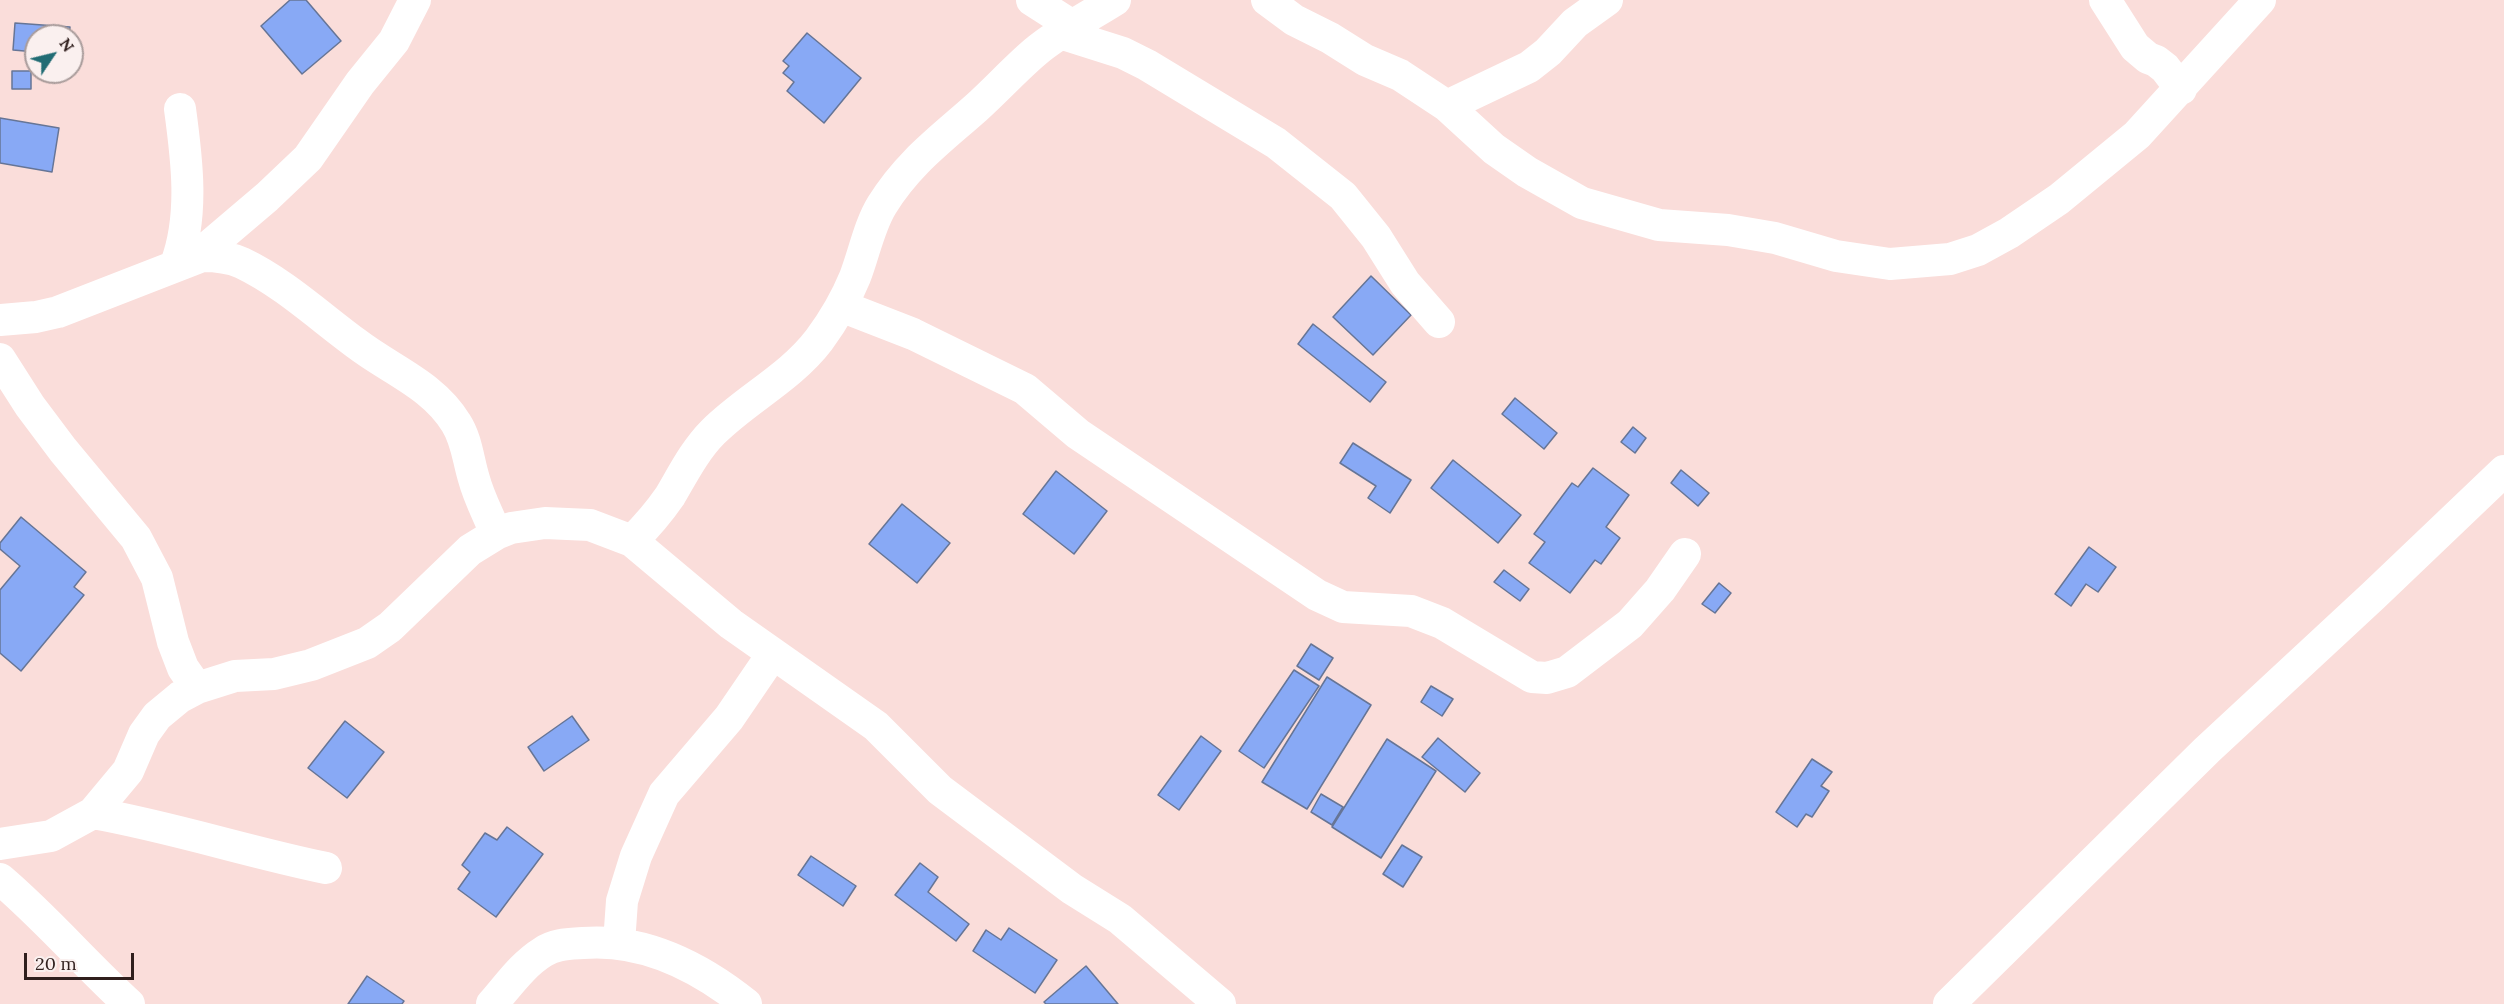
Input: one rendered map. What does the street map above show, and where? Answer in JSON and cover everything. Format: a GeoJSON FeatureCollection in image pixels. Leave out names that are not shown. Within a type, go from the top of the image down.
{"type":"FeatureCollection","features":[{"type":"Feature","properties":{"kind":"street"},"geometry":{"type":"LineString","coordinates":[[185,262],[267,197],[308,158],[360,83],[394,41],[416,0]]}},
{"type":"Feature","properties":{"kind":"street"},"geometry":{"type":"LineString","coordinates":[[1032,0],[1066,29],[1148,65],[1276,143],[1343,196],[1376,237],[1405,283],[1439,322]]}},
{"type":"Feature","properties":{"kind":"street"},"geometry":{"type":"LineString","coordinates":[[632,541],[664,503],[711,434],[730,416],[801,362],[819,339],[854,279],[880,207],[904,172],[931,145],[1004,83],[1034,53],[1066,29],[1115,0]]}},
{"type":"Feature","properties":{"kind":"street"},"geometry":{"type":"LineString","coordinates":[[1267,0],[1294,20],[1330,38],[1365,60],[1400,75],[1448,106],[1494,149],[1527,172],[1582,203],[1659,225],[1728,230],[1775,238],[1836,256],[1890,264],[1950,259],[1978,250],[2009,233],[2059,200],[2138,135],[2259,0]]}},
{"type":"Feature","properties":{"kind":"street"},"geometry":{"type":"LineString","coordinates":[[2105,0],[2135,47],[2165,68],[2181,89]]}},
{"type":"Feature","properties":{"kind":"street"},"geometry":{"type":"LineString","coordinates":[[1448,106],[1529,67],[1548,52],[1575,23],[1601,2]]}},
{"type":"Feature","properties":{"kind":"street"},"geometry":{"type":"LineString","coordinates":[[180,109],[185,142],[186,225],[183,245],[185,262]]}},
{"type":"Feature","properties":{"kind":"street"},"geometry":{"type":"LineString","coordinates":[[0,320],[36,317],[58,312],[202,256],[220,256],[241,262],[267,278],[360,346],[425,388],[443,404],[457,424],[466,446],[474,479],[496,534]]}},
{"type":"Feature","properties":{"kind":"street"},"geometry":{"type":"LineString","coordinates":[[840,306],[913,334],[1025,389],[1078,434],[1317,595],[1343,607],[1411,611],[1442,623],[1532,677],[1546,678],[1567,672],[1630,624],[1660,590],[1685,554]]}},
{"type":"Feature","properties":{"kind":"street"},"geometry":{"type":"LineString","coordinates":[[0,359],[30,406],[63,450],[136,538],[157,578],[172,642],[183,668],[197,688]]}},
{"type":"Feature","properties":{"kind":"street"},"geometry":{"type":"LineString","coordinates":[[1949,1004],[2215,742],[2504,471]]}},
{"type":"Feature","properties":{"kind":"street"},"geometry":{"type":"LineString","coordinates":[[0,844],[51,836],[93,813],[128,771],[144,734],[158,716],[180,697],[197,688],[235,676],[274,674],[311,665],[367,643],[390,627],[470,550],[496,534],[511,528],[545,523],[590,525],[632,541],[693,595],[772,655],[876,726],[940,790],[1072,889],[1120,919],[1220,1004]]}},
{"type":"Feature","properties":{"kind":"street"},"geometry":{"type":"LineString","coordinates":[[619,943],[622,901],[636,856],[664,794],[729,718],[772,655]]}},
{"type":"Feature","properties":{"kind":"street"},"geometry":{"type":"LineString","coordinates":[[93,813],[140,822],[279,859],[326,868]]}},
{"type":"Feature","properties":{"kind":"street"},"geometry":{"type":"LineString","coordinates":[[0,879],[37,913],[90,969],[129,1004]]}},
{"type":"Feature","properties":{"kind":"street"},"geometry":{"type":"LineString","coordinates":[[492,1004],[521,969],[542,952],[557,945],[619,943],[665,954],[731,992],[746,1004]]}},
{"type":"Feature","properties":{"kind":"building"},"geometry":{"type":"Polygon","coordinates":[[[290,0],[306,0],[341,41],[302,74],[261,26],[290,0]]]}},
{"type":"Feature","properties":{"kind":"building"},"geometry":{"type":"Polygon","coordinates":[[[15,23],[29,24],[24,24],[24,51],[13,50],[15,23]]]}},
{"type":"Feature","properties":{"kind":"building"},"geometry":{"type":"Polygon","coordinates":[[[807,33],[861,78],[824,123],[787,91],[794,82],[783,73],[789,66],[783,61],[807,33]]]}},
{"type":"Feature","properties":{"kind":"building"},"geometry":{"type":"Polygon","coordinates":[[[12,71],[24,71],[24,84],[31,84],[31,89],[12,89],[12,71]]]}},
{"type":"Feature","properties":{"kind":"building"},"geometry":{"type":"Polygon","coordinates":[[[0,118],[59,128],[52,172],[0,163],[0,118]]]}},
{"type":"Feature","properties":{"kind":"building"},"geometry":{"type":"Polygon","coordinates":[[[1371,276],[1411,315],[1373,355],[1333,317],[1371,276]]]}},
{"type":"Feature","properties":{"kind":"building"},"geometry":{"type":"Polygon","coordinates":[[[1313,324],[1386,382],[1370,402],[1298,344],[1313,324]]]}},
{"type":"Feature","properties":{"kind":"building"},"geometry":{"type":"Polygon","coordinates":[[[1515,398],[1557,433],[1544,449],[1502,414],[1515,398]]]}},
{"type":"Feature","properties":{"kind":"building"},"geometry":{"type":"Polygon","coordinates":[[[1633,427],[1646,438],[1635,453],[1621,442],[1633,427]]]}},
{"type":"Feature","properties":{"kind":"building"},"geometry":{"type":"Polygon","coordinates":[[[1353,443],[1411,480],[1390,513],[1368,498],[1376,486],[1340,463],[1353,443]]]}},
{"type":"Feature","properties":{"kind":"building"},"geometry":{"type":"Polygon","coordinates":[[[1453,460],[1521,515],[1498,543],[1431,488],[1453,460]]]}},
{"type":"Feature","properties":{"kind":"building"},"geometry":{"type":"Polygon","coordinates":[[[1593,468],[1629,495],[1606,527],[1620,538],[1601,564],[1595,560],[1570,593],[1529,563],[1545,542],[1534,534],[1572,483],[1578,487],[1593,468]]]}},
{"type":"Feature","properties":{"kind":"building"},"geometry":{"type":"Polygon","coordinates":[[[1681,470],[1709,493],[1698,506],[1671,483],[1681,470]]]}},
{"type":"Feature","properties":{"kind":"building"},"geometry":{"type":"Polygon","coordinates":[[[1056,471],[1107,511],[1074,554],[1023,514],[1056,471]]]}},
{"type":"Feature","properties":{"kind":"building"},"geometry":{"type":"Polygon","coordinates":[[[902,504],[950,543],[917,583],[869,544],[902,504]]]}},
{"type":"Feature","properties":{"kind":"building"},"geometry":{"type":"Polygon","coordinates":[[[21,517],[86,572],[74,587],[84,595],[21,671],[0,653],[0,590],[20,566],[0,549],[0,543],[21,517]]]}},
{"type":"Feature","properties":{"kind":"building"},"geometry":{"type":"Polygon","coordinates":[[[2089,547],[2116,567],[2098,592],[2086,584],[2071,606],[2055,594],[2089,547]]]}},
{"type":"Feature","properties":{"kind":"building"},"geometry":{"type":"Polygon","coordinates":[[[1504,570],[1529,589],[1520,601],[1494,582],[1504,570]]]}},
{"type":"Feature","properties":{"kind":"building"},"geometry":{"type":"Polygon","coordinates":[[[1719,583],[1731,593],[1715,613],[1702,604],[1719,583]]]}},
{"type":"Feature","properties":{"kind":"building"},"geometry":{"type":"Polygon","coordinates":[[[1311,644],[1333,658],[1319,680],[1297,666],[1311,644]]]}},
{"type":"Feature","properties":{"kind":"building"},"geometry":{"type":"Polygon","coordinates":[[[1294,670],[1319,686],[1264,768],[1239,751],[1294,670]]]}},
{"type":"Feature","properties":{"kind":"building"},"geometry":{"type":"Polygon","coordinates":[[[1327,677],[1371,705],[1307,809],[1262,782],[1327,677]]]}},
{"type":"Feature","properties":{"kind":"building"},"geometry":{"type":"Polygon","coordinates":[[[1431,686],[1453,699],[1442,716],[1421,702],[1431,686]]]}},
{"type":"Feature","properties":{"kind":"building"},"geometry":{"type":"Polygon","coordinates":[[[572,716],[589,740],[544,771],[528,747],[572,716]]]}},
{"type":"Feature","properties":{"kind":"building"},"geometry":{"type":"Polygon","coordinates":[[[345,721],[384,752],[347,798],[308,768],[345,721]]]}},
{"type":"Feature","properties":{"kind":"building"},"geometry":{"type":"Polygon","coordinates":[[[1201,736],[1221,751],[1179,810],[1158,795],[1201,736]]]}},
{"type":"Feature","properties":{"kind":"building"},"geometry":{"type":"Polygon","coordinates":[[[1438,738],[1480,773],[1465,792],[1422,757],[1438,738]]]}},
{"type":"Feature","properties":{"kind":"building"},"geometry":{"type":"Polygon","coordinates":[[[1387,739],[1436,771],[1381,858],[1332,827],[1387,739]]]}},
{"type":"Feature","properties":{"kind":"building"},"geometry":{"type":"Polygon","coordinates":[[[1812,759],[1832,772],[1821,786],[1829,791],[1812,817],[1806,814],[1797,827],[1776,812],[1812,759]]]}},
{"type":"Feature","properties":{"kind":"building"},"geometry":{"type":"Polygon","coordinates":[[[1321,794],[1343,807],[1332,825],[1311,812],[1321,794]]]}},
{"type":"Feature","properties":{"kind":"building"},"geometry":{"type":"Polygon","coordinates":[[[507,827],[543,854],[496,917],[458,889],[470,872],[462,865],[485,833],[497,840],[507,827]]]}},
{"type":"Feature","properties":{"kind":"building"},"geometry":{"type":"Polygon","coordinates":[[[1402,845],[1422,857],[1403,887],[1383,874],[1402,845]]]}},
{"type":"Feature","properties":{"kind":"building"},"geometry":{"type":"Polygon","coordinates":[[[811,856],[856,886],[843,906],[798,875],[811,856]]]}},
{"type":"Feature","properties":{"kind":"building"},"geometry":{"type":"Polygon","coordinates":[[[920,863],[938,877],[928,892],[969,924],[956,941],[895,895],[920,863]]]}},
{"type":"Feature","properties":{"kind":"building"},"geometry":{"type":"Polygon","coordinates":[[[1009,928],[1057,960],[1035,993],[973,951],[986,930],[1001,940],[1009,928]]]}},
{"type":"Feature","properties":{"kind":"building"},"geometry":{"type":"Polygon","coordinates":[[[1086,966],[1118,1004],[1046,1004],[1044,1002],[1086,966]]]}},
{"type":"Feature","properties":{"kind":"building"},"geometry":{"type":"Polygon","coordinates":[[[367,976],[404,1001],[402,1004],[348,1004],[367,976]]]}}]}
